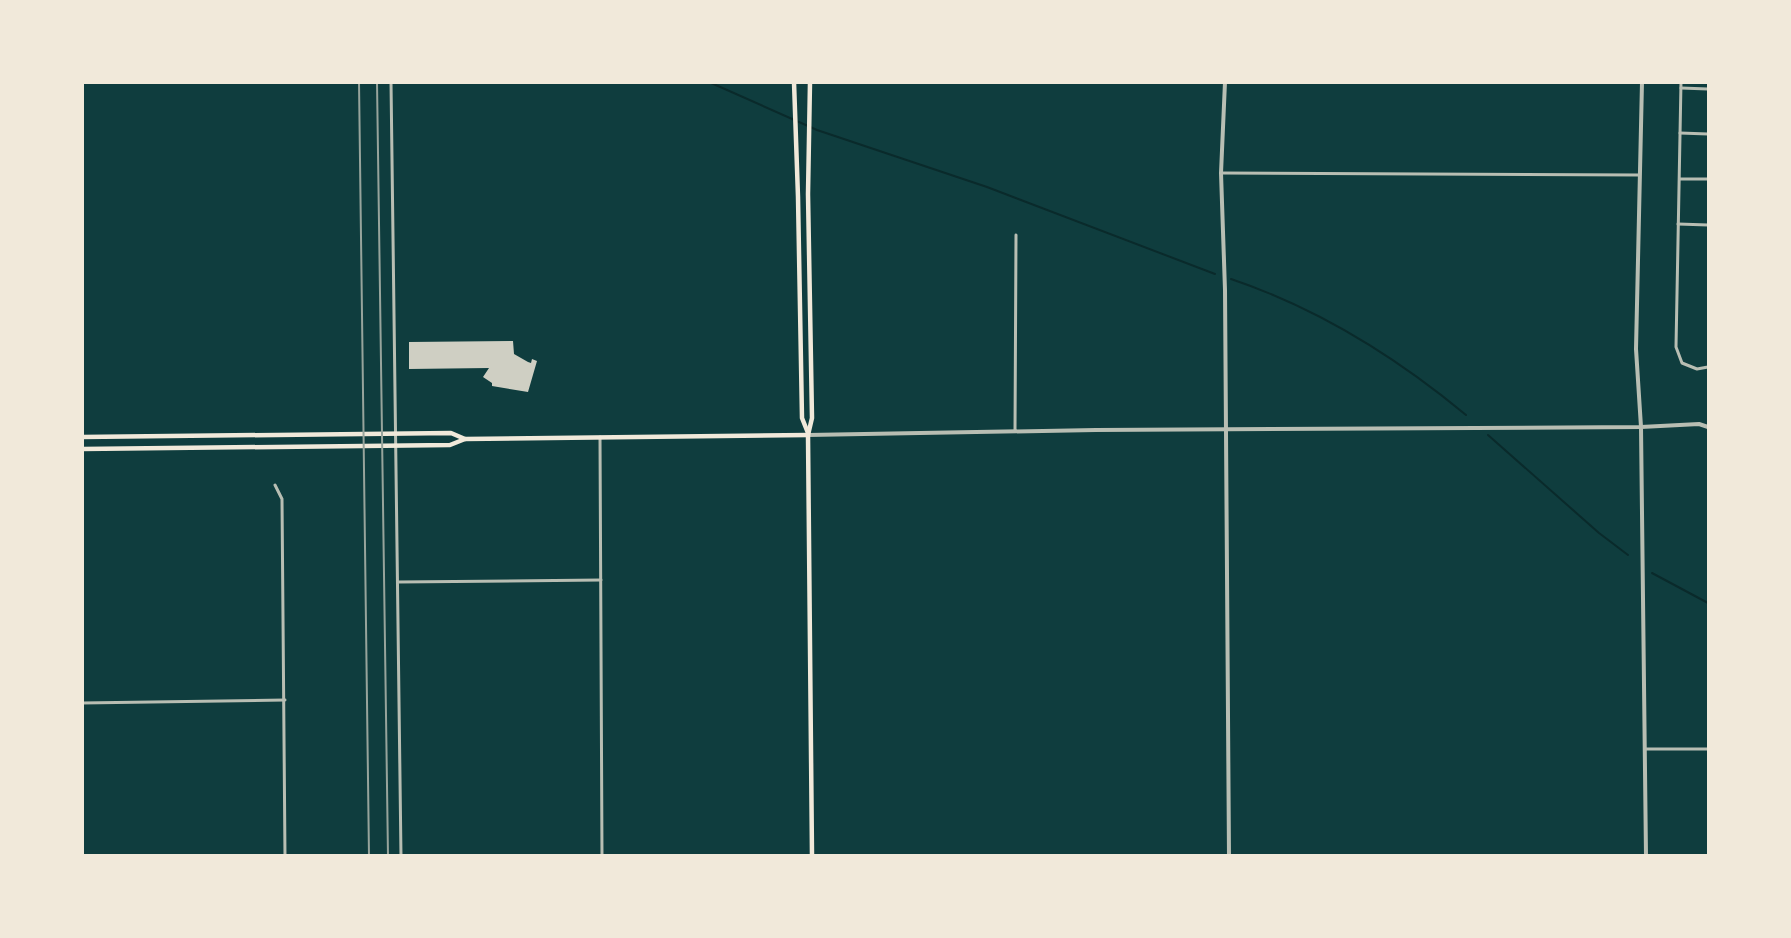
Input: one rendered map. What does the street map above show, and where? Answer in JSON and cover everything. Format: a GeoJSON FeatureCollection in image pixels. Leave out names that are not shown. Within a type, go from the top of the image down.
{"type":"FeatureCollection","features":[{"type":"Feature","properties":{"kind":"main road"},"geometry":{"type":"LineString","coordinates":[[794,82],[802,418],[808,435]]}},
{"type":"Feature","properties":{"kind":"main road"},"geometry":{"type":"LineString","coordinates":[[810,82],[808,202],[812,418],[808,435],[812,855]]}},
{"type":"Feature","properties":{"kind":"main road"},"geometry":{"type":"LineString","coordinates":[[82,437],[451,433],[465,439]]}},
{"type":"Feature","properties":{"kind":"main road"},"geometry":{"type":"LineString","coordinates":[[82,449],[450,445],[465,439],[808,435]]}},
{"type":"Feature","properties":{"kind":"main road"},"geometry":{"type":"LineString","coordinates":[[143,437],[143,448]]}},
{"type":"Feature","properties":{"kind":"street"},"geometry":{"type":"LineString","coordinates":[[391,82],[399,582],[400,855]]}},
{"type":"Feature","properties":{"kind":"street"},"geometry":{"type":"LineString","coordinates":[[1225,82],[1221,173],[1224,267],[1229,855]]}},
{"type":"Feature","properties":{"kind":"street"},"geometry":{"type":"LineString","coordinates":[[1642,82],[1636,349],[1641,427],[1646,855]]}},
{"type":"Feature","properties":{"kind":"street"},"geometry":{"type":"LineString","coordinates":[[1681,82],[1676,347],[1682,363],[1697,369],[1708,367]]}},
{"type":"Feature","properties":{"kind":"street"},"geometry":{"type":"LineString","coordinates":[[1681,88],[1708,89]]}},
{"type":"Feature","properties":{"kind":"street"},"geometry":{"type":"LineString","coordinates":[[1680,134],[1708,134]]}},
{"type":"Feature","properties":{"kind":"street"},"geometry":{"type":"LineString","coordinates":[[1221,173],[1640,175]]}},
{"type":"Feature","properties":{"kind":"street"},"geometry":{"type":"LineString","coordinates":[[1680,179],[1708,179]]}},
{"type":"Feature","properties":{"kind":"street"},"geometry":{"type":"LineString","coordinates":[[1678,224],[1708,225]]}},
{"type":"Feature","properties":{"kind":"street"},"geometry":{"type":"LineString","coordinates":[[1015,430],[1016,235]]}},
{"type":"Feature","properties":{"kind":"street"},"geometry":{"type":"LineString","coordinates":[[808,435],[1015,430],[1641,427],[1699,424],[1708,427]]}},
{"type":"Feature","properties":{"kind":"street"},"geometry":{"type":"LineString","coordinates":[[600,437],[602,855]]}},
{"type":"Feature","properties":{"kind":"street"},"geometry":{"type":"LineString","coordinates":[[275,485],[282,499],[285,855]]}},
{"type":"Feature","properties":{"kind":"street"},"geometry":{"type":"LineString","coordinates":[[399,582],[601,580]]}},
{"type":"Feature","properties":{"kind":"street"},"geometry":{"type":"LineString","coordinates":[[82,703],[285,700]]}},
{"type":"Feature","properties":{"kind":"street"},"geometry":{"type":"LineString","coordinates":[[1646,749],[1708,748]]}},
{"type":"Feature","properties":{"kind":"building"},"geometry":{"type":"Polygon","coordinates":[[[513,341],[514,354],[531,363],[532,359],[537,361],[528,392],[492,386],[492,383],[483,377],[489,368],[409,369],[409,342],[513,341]]]}},
{"type":"Feature","properties":{"kind":"waterway"},"geometry":{"type":"LineString","coordinates":[[709,82],[817,130],[987,187],[1215,274]]}},
{"type":"Feature","properties":{"kind":"waterway"},"geometry":{"type":"LineString","coordinates":[[1231,279],[1325,319],[1412,373],[1466,415]]}},
{"type":"Feature","properties":{"kind":"waterway"},"geometry":{"type":"LineString","coordinates":[[1488,435],[1599,533],[1628,555]]}},
{"type":"Feature","properties":{"kind":"waterway"},"geometry":{"type":"LineString","coordinates":[[1652,573],[1708,603]]}},
{"type":"Feature","properties":{"kind":"railway"},"geometry":{"type":"LineString","coordinates":[[359,82],[369,856]]}},
{"type":"Feature","properties":{"kind":"railway"},"geometry":{"type":"LineString","coordinates":[[377,82],[388,856]]}}]}
